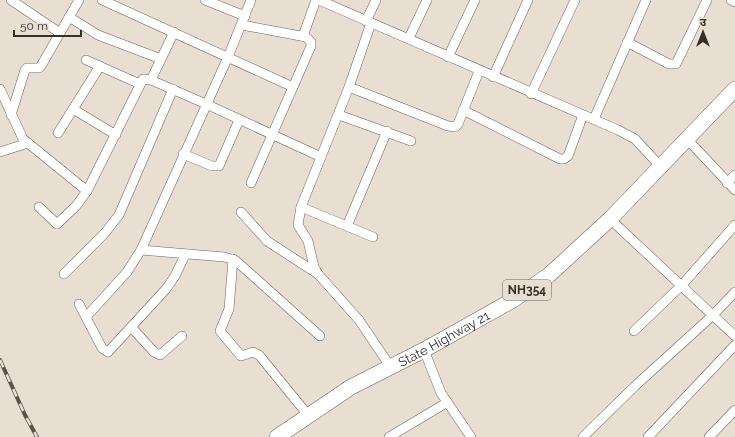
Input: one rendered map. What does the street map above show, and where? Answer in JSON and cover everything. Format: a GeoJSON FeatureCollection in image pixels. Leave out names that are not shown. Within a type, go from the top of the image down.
{"type":"FeatureCollection","features":[{"type":"Feature","properties":{"kind":"highway","name":"State Highway 21"},"geometry":{"type":"LineString","coordinates":[[277,437],[351,387],[424,350],[512,300],[549,275],[610,219],[735,89]]}},
{"type":"Feature","properties":{"kind":"street"},"geometry":{"type":"LineString","coordinates":[[11,0],[60,33]]}},
{"type":"Feature","properties":{"kind":"street"},"geometry":{"type":"LineString","coordinates":[[11,115],[25,70],[27,68],[39,68],[79,0]]}},
{"type":"Feature","properties":{"kind":"street"},"geometry":{"type":"LineString","coordinates":[[102,0],[293,86]]}},
{"type":"Feature","properties":{"kind":"street"},"geometry":{"type":"LineString","coordinates":[[205,0],[244,21],[310,39],[312,46],[271,135],[251,183]]}},
{"type":"Feature","properties":{"kind":"street"},"geometry":{"type":"LineString","coordinates":[[86,318],[126,272],[141,250],[244,21],[252,0]]}},
{"type":"Feature","properties":{"kind":"street"},"geometry":{"type":"LineString","coordinates":[[303,36],[318,0],[409,38],[531,94],[594,119],[635,139],[661,167]]}},
{"type":"Feature","properties":{"kind":"street"},"geometry":{"type":"LineString","coordinates":[[376,0],[339,115],[301,207],[298,225],[308,241],[314,267],[318,274],[359,320],[390,366]]}},
{"type":"Feature","properties":{"kind":"street"},"geometry":{"type":"LineString","coordinates":[[409,38],[427,0]]}},
{"type":"Feature","properties":{"kind":"street"},"geometry":{"type":"LineString","coordinates":[[448,57],[475,0]]}},
{"type":"Feature","properties":{"kind":"street"},"geometry":{"type":"LineString","coordinates":[[493,77],[528,0]]}},
{"type":"Feature","properties":{"kind":"street"},"geometry":{"type":"LineString","coordinates":[[531,94],[575,0]]}},
{"type":"Feature","properties":{"kind":"street"},"geometry":{"type":"LineString","coordinates":[[594,119],[646,0]]}},
{"type":"Feature","properties":{"kind":"street"},"geometry":{"type":"LineString","coordinates":[[627,42],[669,64],[676,64],[707,0]]}},
{"type":"Feature","properties":{"kind":"street"},"geometry":{"type":"LineString","coordinates":[[731,0],[735,2]]}},
{"type":"Feature","properties":{"kind":"street"},"geometry":{"type":"LineString","coordinates":[[69,17],[98,35],[161,59]]}},
{"type":"Feature","properties":{"kind":"street"},"geometry":{"type":"LineString","coordinates":[[151,80],[174,32]]}},
{"type":"Feature","properties":{"kind":"street"},"geometry":{"type":"LineString","coordinates":[[86,60],[140,84]]}},
{"type":"Feature","properties":{"kind":"street"},"geometry":{"type":"LineString","coordinates":[[58,133],[100,66]]}},
{"type":"Feature","properties":{"kind":"street"},"geometry":{"type":"LineString","coordinates":[[349,87],[452,127],[458,124],[479,71]]}},
{"type":"Feature","properties":{"kind":"street"},"geometry":{"type":"LineString","coordinates":[[39,207],[56,224],[76,206],[87,191],[143,79],[151,80],[206,104],[321,157]]}},
{"type":"Feature","properties":{"kind":"street"},"geometry":{"type":"LineString","coordinates":[[0,89],[18,131],[28,143],[87,191]]}},
{"type":"Feature","properties":{"kind":"street"},"geometry":{"type":"LineString","coordinates":[[64,274],[104,234],[118,216],[173,90]]}},
{"type":"Feature","properties":{"kind":"street"},"geometry":{"type":"LineString","coordinates":[[73,109],[116,135]]}},
{"type":"Feature","properties":{"kind":"street"},"geometry":{"type":"LineString","coordinates":[[463,110],[560,159],[564,159],[568,156],[583,115]]}},
{"type":"Feature","properties":{"kind":"street"},"geometry":{"type":"LineString","coordinates":[[339,115],[387,131],[411,141]]}},
{"type":"Feature","properties":{"kind":"street"},"geometry":{"type":"LineString","coordinates":[[184,154],[212,166],[219,166],[239,120]]}},
{"type":"Feature","properties":{"kind":"street"},"geometry":{"type":"LineString","coordinates":[[347,226],[387,131]]}},
{"type":"Feature","properties":{"kind":"street"},"geometry":{"type":"LineString","coordinates":[[687,139],[735,190]]}},
{"type":"Feature","properties":{"kind":"street"},"geometry":{"type":"LineString","coordinates":[[0,152],[28,143]]}},
{"type":"Feature","properties":{"kind":"street"},"geometry":{"type":"LineString","coordinates":[[727,183],[735,175]]}},
{"type":"Feature","properties":{"kind":"street"},"geometry":{"type":"LineString","coordinates":[[301,207],[373,237]]}},
{"type":"Feature","properties":{"kind":"street"},"geometry":{"type":"LineString","coordinates":[[241,212],[267,241],[318,274]]}},
{"type":"Feature","properties":{"kind":"street"},"geometry":{"type":"LineString","coordinates":[[610,219],[735,336]]}},
{"type":"Feature","properties":{"kind":"street"},"geometry":{"type":"LineString","coordinates":[[634,331],[682,285],[735,225]]}},
{"type":"Feature","properties":{"kind":"street"},"geometry":{"type":"LineString","coordinates":[[141,250],[233,259],[320,336]]}},
{"type":"Feature","properties":{"kind":"street"},"geometry":{"type":"LineString","coordinates":[[79,304],[102,348],[108,352],[132,328],[171,283],[185,255]]}},
{"type":"Feature","properties":{"kind":"street"},"geometry":{"type":"LineString","coordinates":[[233,259],[229,309],[220,331],[241,356],[253,352],[259,355],[308,415]]}},
{"type":"Feature","properties":{"kind":"street"},"geometry":{"type":"LineString","coordinates":[[583,437],[635,386],[712,316],[735,292]]}},
{"type":"Feature","properties":{"kind":"street"},"geometry":{"type":"LineString","coordinates":[[132,328],[154,352],[160,355],[182,336]]}},
{"type":"Feature","properties":{"kind":"street"},"geometry":{"type":"LineString","coordinates":[[648,437],[735,345]]}},
{"type":"Feature","properties":{"kind":"street"},"geometry":{"type":"LineString","coordinates":[[424,350],[441,393],[467,436]]}},
{"type":"Feature","properties":{"kind":"street"},"geometry":{"type":"LineString","coordinates":[[389,437],[446,403]]}},
{"type":"Feature","properties":{"kind":"street"},"geometry":{"type":"LineString","coordinates":[[708,437],[735,410]]}},
{"type":"Feature","properties":{"kind":"railway"},"geometry":{"type":"LineString","coordinates":[[0,360],[25,415],[37,437]]}}]}
